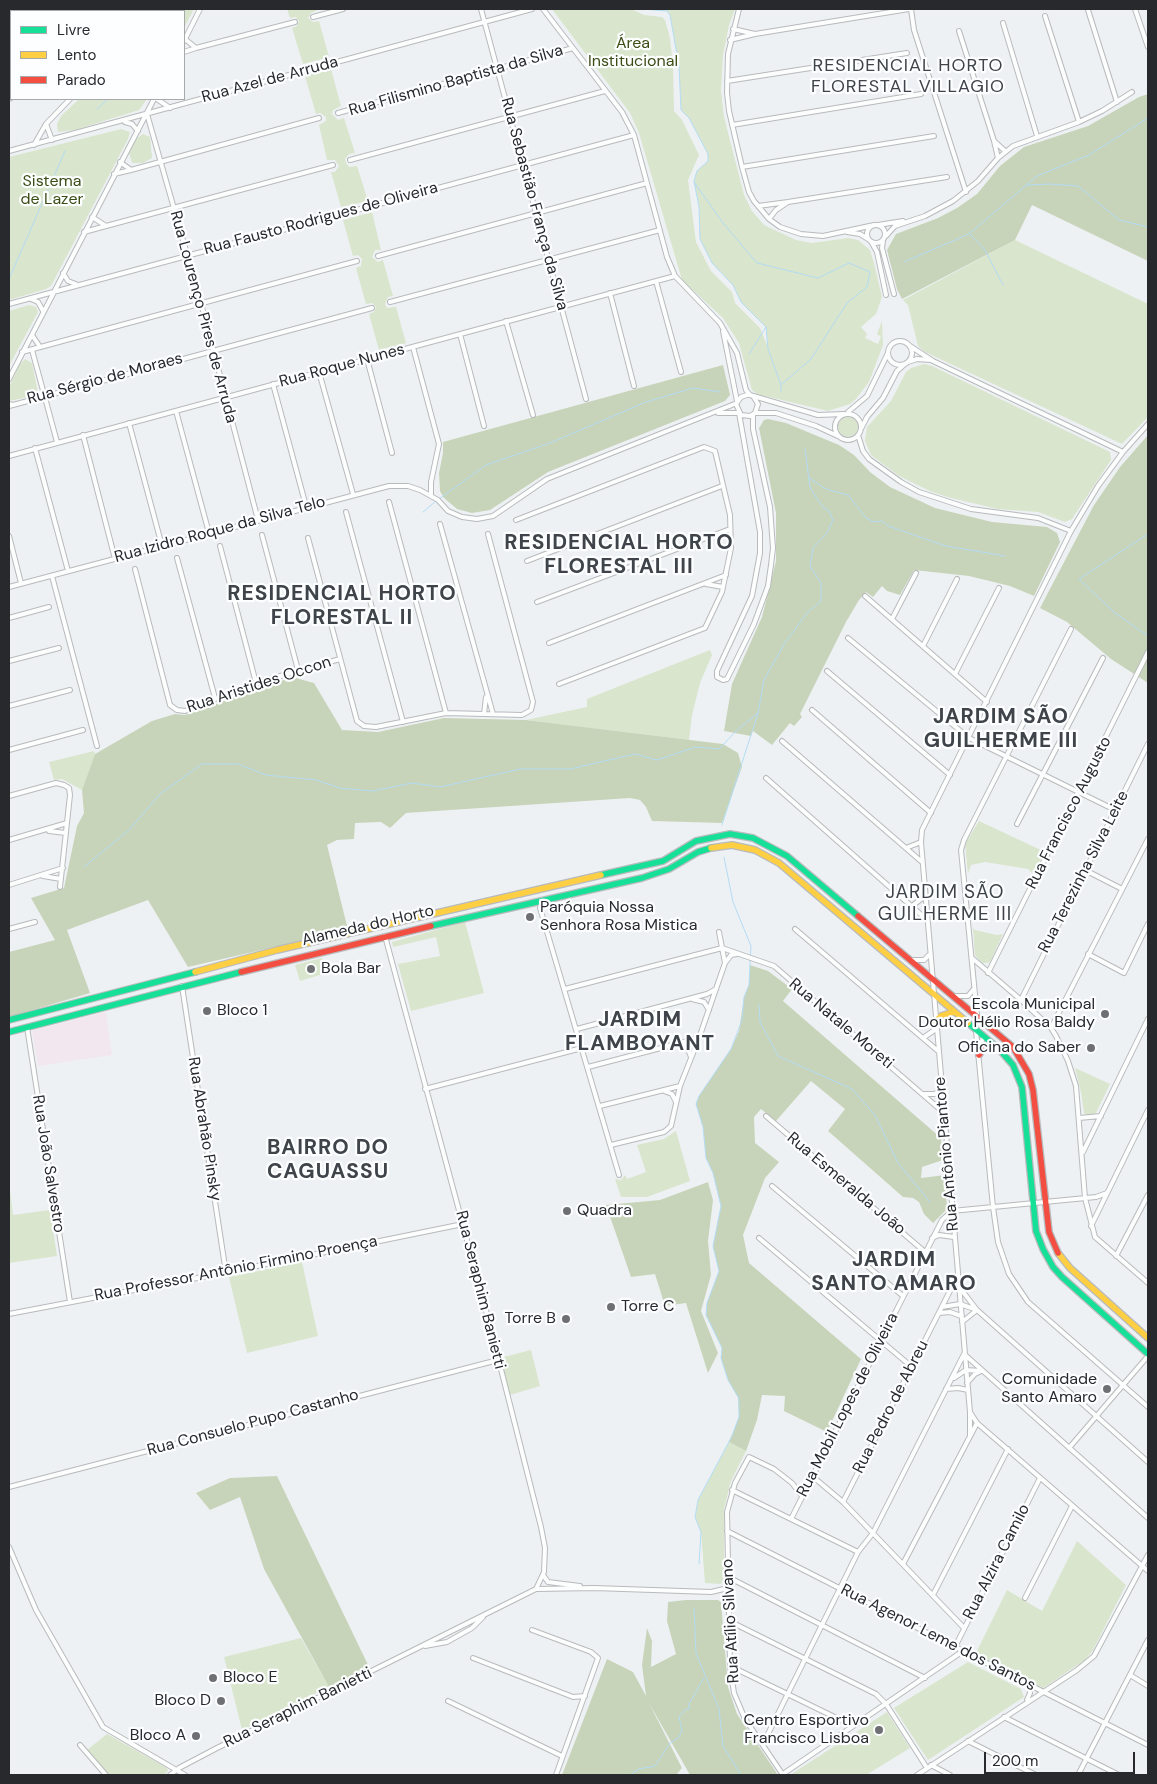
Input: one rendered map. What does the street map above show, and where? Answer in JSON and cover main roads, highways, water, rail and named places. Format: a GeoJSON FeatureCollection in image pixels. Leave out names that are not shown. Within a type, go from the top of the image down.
{"type":"FeatureCollection","features":[{"type":"Feature","properties":{"kind":"main road","name":"Alameda do Horto"},"geometry":{"type":"LineString","coordinates":[[9,1020],[268,953],[662,861],[696,841],[730,834],[762,841],[787,856],[985,1022]]}},
{"type":"Feature","properties":{"kind":"main road","name":"Alameda do Horto"},"geometry":{"type":"LineString","coordinates":[[9,1032],[182,986],[385,936],[660,872],[707,849],[732,845],[756,850],[779,863],[954,1012]]}},
{"type":"Feature","properties":{"kind":"main road"},"geometry":{"type":"LineString","coordinates":[[385,936],[389,926],[405,921]]}},
{"type":"Feature","properties":{"kind":"main road"},"geometry":{"type":"LineString","coordinates":[[935,1022],[941,1016],[954,1012],[999,1049],[1013,1066],[1022,1087],[1036,1231],[1043,1249],[1053,1267],[1148,1355]]}},
{"type":"Feature","properties":{"kind":"main road"},"geometry":{"type":"LineString","coordinates":[[976,1030],[977,1023],[985,1022],[1013,1047],[1029,1074],[1038,1115],[1049,1232],[1055,1250],[1070,1268],[1148,1338]]}},
{"type":"Feature","properties":{"kind":"main road"},"geometry":{"type":"LineString","coordinates":[[984,1037],[987,1034],[985,1022]]}},
{"type":"Feature","properties":{"kind":"main road"},"geometry":{"type":"LineString","coordinates":[[979,1054],[988,1046],[999,1049]]}},
{"type":"Feature","properties":{"kind":"waterway"},"geometry":{"type":"LineString","coordinates":[[642,9],[667,11],[670,15],[679,66],[681,110],[689,118],[708,154],[708,161],[697,171],[694,181],[699,207],[700,239],[712,263],[733,285],[741,302],[766,327],[768,349],[781,385],[781,391]]}},
{"type":"Feature","properties":{"kind":"waterway"},"geometry":{"type":"LineString","coordinates":[[97,109],[107,100]]}},
{"type":"Feature","properties":{"kind":"waterway"},"geometry":{"type":"LineString","coordinates":[[904,262],[969,234],[1037,176],[1089,155],[1148,118]]}},
{"type":"Feature","properties":{"kind":"waterway"},"geometry":{"type":"LineString","coordinates":[[9,279],[65,151]]}},
{"type":"Feature","properties":{"kind":"waterway"},"geometry":{"type":"LineString","coordinates":[[694,182],[723,223],[757,263],[818,278],[849,263],[870,272],[867,287],[847,303],[811,359],[782,384]]}},
{"type":"Feature","properties":{"kind":"waterway"},"geometry":{"type":"LineString","coordinates":[[1027,185],[1078,186],[1119,220],[1148,227]]}},
{"type":"Feature","properties":{"kind":"waterway"},"geometry":{"type":"LineString","coordinates":[[970,234],[985,250],[1003,285]]}},
{"type":"Feature","properties":{"kind":"waterway"},"geometry":{"type":"LineString","coordinates":[[749,354],[766,327]]}},
{"type":"Feature","properties":{"kind":"waterway"},"geometry":{"type":"LineString","coordinates":[[439,499],[486,465],[550,443],[646,402],[693,388],[720,392]]}},
{"type":"Feature","properties":{"kind":"waterway"},"geometry":{"type":"LineString","coordinates":[[722,825],[758,713],[764,680],[784,644],[807,613],[821,601],[821,583],[810,566],[813,548],[827,533],[833,520],[829,511],[823,507],[810,487],[805,449]]}},
{"type":"Feature","properties":{"kind":"waterway"},"geometry":{"type":"LineString","coordinates":[[809,478],[826,489],[848,495],[866,518],[874,522],[882,521],[888,526],[946,546],[1005,556]]}},
{"type":"Feature","properties":{"kind":"waterway"},"geometry":{"type":"LineString","coordinates":[[423,512],[436,501]]}},
{"type":"Feature","properties":{"kind":"waterway"},"geometry":{"type":"LineString","coordinates":[[1148,534],[1079,579],[1115,613],[1148,636]]}},
{"type":"Feature","properties":{"kind":"waterway"},"geometry":{"type":"LineString","coordinates":[[84,867],[130,829],[160,794],[202,764],[238,764],[266,775],[316,780],[340,788],[372,791],[412,783],[440,787],[520,769],[570,769],[635,754],[657,760],[696,747],[719,749],[736,731],[758,713]]}},
{"type":"Feature","properties":{"kind":"waterway"},"geometry":{"type":"LineString","coordinates":[[699,1564],[701,1532],[695,1517],[698,1500],[732,1436],[739,1417],[739,1398],[728,1380],[721,1358],[722,1348],[706,1315],[707,1303],[719,1271],[713,1246],[721,1206],[713,1173],[706,1158],[703,1127],[696,1104],[699,1096],[731,1049],[742,1020],[744,997],[749,985],[751,946],[733,902],[724,857]]}},
{"type":"Feature","properties":{"kind":"waterway"},"geometry":{"type":"LineString","coordinates":[[759,1005],[760,1022],[778,1056],[852,1089],[875,1115],[898,1163],[930,1202]]}},
{"type":"Feature","properties":{"kind":"waterway"},"geometry":{"type":"LineString","coordinates":[[694,1608],[696,1653],[719,1709],[723,1746],[741,1775]]}},
{"type":"Feature","properties":{"kind":"waterway"},"geometry":{"type":"LineString","coordinates":[[630,1775],[639,1769],[655,1766],[670,1743],[678,1738],[682,1731],[679,1717],[685,1710],[689,1709],[689,1704],[704,1678]]}},
{"type":"Feature","properties":{"kind":"place","name":"Paróquia Nossa Senhora Rosa Mistica"},"geometry":{"type":"Point","coordinates":[530,917]}},
{"type":"Feature","properties":{"kind":"place","name":"Bola Bar"},"geometry":{"type":"Point","coordinates":[311,969]}},
{"type":"Feature","properties":{"kind":"place","name":"Bloco 1"},"geometry":{"type":"Point","coordinates":[207,1011]}},
{"type":"Feature","properties":{"kind":"place","name":"Escola Municipal Doutor Hélio Rosa Baldy"},"geometry":{"type":"Point","coordinates":[1105,1014]}},
{"type":"Feature","properties":{"kind":"place","name":"Oficina do Saber"},"geometry":{"type":"Point","coordinates":[1091,1048]}},
{"type":"Feature","properties":{"kind":"place","name":"Quadra"},"geometry":{"type":"Point","coordinates":[567,1211]}},
{"type":"Feature","properties":{"kind":"place","name":"Torre C"},"geometry":{"type":"Point","coordinates":[611,1307]}},
{"type":"Feature","properties":{"kind":"place","name":"Torre B"},"geometry":{"type":"Point","coordinates":[566,1319]}},
{"type":"Feature","properties":{"kind":"place","name":"Comunidade Santo Amaro"},"geometry":{"type":"Point","coordinates":[1107,1389]}},
{"type":"Feature","properties":{"kind":"place","name":"Bloco E"},"geometry":{"type":"Point","coordinates":[213,1678]}},
{"type":"Feature","properties":{"kind":"place","name":"Bloco D"},"geometry":{"type":"Point","coordinates":[221,1701]}},
{"type":"Feature","properties":{"kind":"place","name":"Centro Esportivo Francisco Lisboa"},"geometry":{"type":"Point","coordinates":[879,1730]}},
{"type":"Feature","properties":{"kind":"place","name":"Bloco A"},"geometry":{"type":"Point","coordinates":[196,1736]}},
{"type":"Feature","properties":{"kind":"district","name":"RESIDENCIAL HORTO FLORESTAL VILLAGIO"},"geometry":{"type":"Point","coordinates":[908,76]}},
{"type":"Feature","properties":{"kind":"district","name":"RESIDENCIAL HORTO FLORESTAL III"},"geometry":{"type":"Point","coordinates":[619,555]}},
{"type":"Feature","properties":{"kind":"district","name":"RESIDENCIAL HORTO FLORESTAL II"},"geometry":{"type":"Point","coordinates":[342,606]}},
{"type":"Feature","properties":{"kind":"district","name":"JARDIM SÃO GUILHERME III"},"geometry":{"type":"Point","coordinates":[1001,729]}},
{"type":"Feature","properties":{"kind":"district","name":"JARDIM SÃO GUILHERME III"},"geometry":{"type":"Point","coordinates":[945,904]}},
{"type":"Feature","properties":{"kind":"district","name":"JARDIM FLAMBOYANT"},"geometry":{"type":"Point","coordinates":[640,1032]}},
{"type":"Feature","properties":{"kind":"district","name":"BAIRRO DO CAGUASSU"},"geometry":{"type":"Point","coordinates":[328,1160]}},
{"type":"Feature","properties":{"kind":"district","name":"JARDIM SANTO AMARO"},"geometry":{"type":"Point","coordinates":[894,1272]}},
{"type":"Feature","properties":{"kind":"park label","name":"Área Institucional"},"geometry":{"type":"Point","coordinates":[633,53]}},
{"type":"Feature","properties":{"kind":"park label","name":"Sistema de Lazer"},"geometry":{"type":"Point","coordinates":[52,191]}}]}
